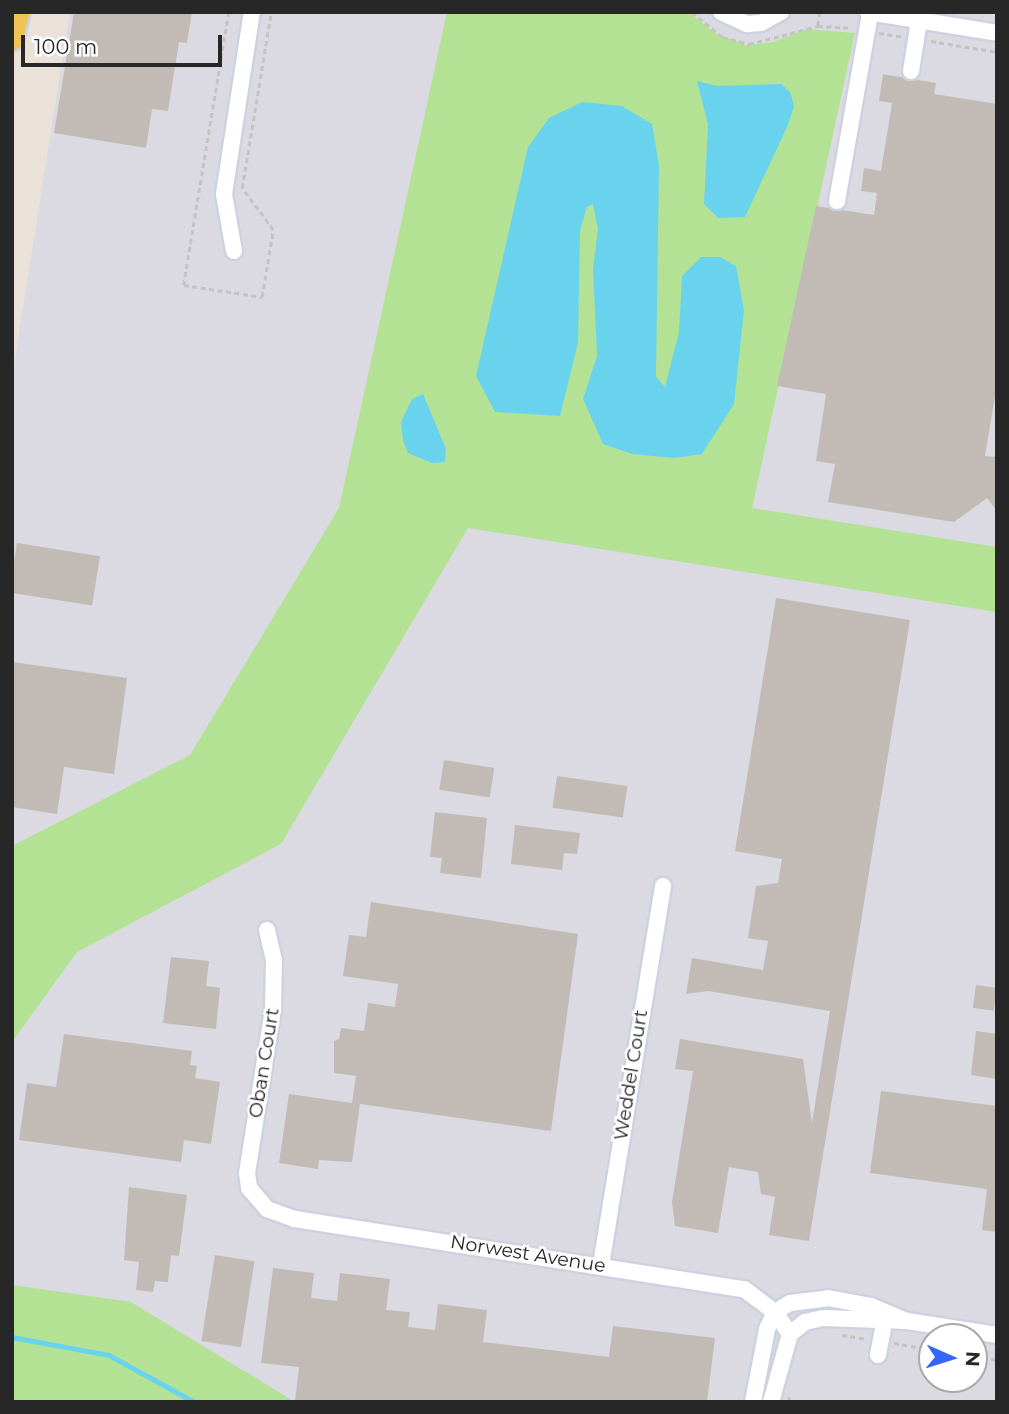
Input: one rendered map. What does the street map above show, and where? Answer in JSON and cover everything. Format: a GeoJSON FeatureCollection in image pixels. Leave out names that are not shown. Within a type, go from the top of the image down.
{"type":"FeatureCollection","features":[{"type":"Feature","properties":{"kind":"main road"},"geometry":{"type":"LineString","coordinates":[[12,39],[18,12]]}},
{"type":"Feature","properties":{"kind":"street"},"geometry":{"type":"LineString","coordinates":[[234,251],[224,194],[252,12]]}},
{"type":"Feature","properties":{"kind":"street"},"geometry":{"type":"LineString","coordinates":[[721,12],[747,24],[798,12]]}},
{"type":"Feature","properties":{"kind":"street"},"geometry":{"type":"LineString","coordinates":[[837,201],[869,13],[997,33]]}},
{"type":"Feature","properties":{"kind":"street"},"geometry":{"type":"LineString","coordinates":[[911,71],[919,20]]}},
{"type":"Feature","properties":{"kind":"street","name":"Weddel Court"},"geometry":{"type":"LineString","coordinates":[[601,1265],[663,886]]}},
{"type":"Feature","properties":{"kind":"street","name":"Oban Court"},"geometry":{"type":"LineString","coordinates":[[253,1195],[247,1173],[275,982],[267,930]]}},
{"type":"Feature","properties":{"kind":"street","name":"Norwest Avenue"},"geometry":{"type":"LineString","coordinates":[[253,1195],[284,1217],[744,1289],[775,1312],[790,1335]]}},
{"type":"Feature","properties":{"kind":"street"},"geometry":{"type":"LineString","coordinates":[[753,1402],[762,1345],[775,1312],[790,1303],[828,1298],[885,1317],[918,1323]]}},
{"type":"Feature","properties":{"kind":"street"},"geometry":{"type":"LineString","coordinates":[[771,1402],[777,1367],[790,1335],[815,1319],[885,1317]]}},
{"type":"Feature","properties":{"kind":"street"},"geometry":{"type":"LineString","coordinates":[[879,1348],[885,1317]]}},
{"type":"Feature","properties":{"kind":"path"},"geometry":{"type":"LineString","coordinates":[[833,1333],[879,1348],[918,1349]]}},
{"type":"Feature","properties":{"kind":"path"},"geometry":{"type":"LineString","coordinates":[[789,1402],[791,1388]]}},
{"type":"Feature","properties":{"kind":"shaded area"},"geometry":{"type":"Polygon","coordinates":[[[70,12],[997,12],[997,1402],[12,1402],[12,377],[70,12]]]}},
{"type":"Feature","properties":{"kind":"green space"},"geometry":{"type":"Polygon","coordinates":[[[447,12],[689,12],[715,33],[746,45],[773,42],[807,29],[855,33],[752,508],[997,547],[997,612],[468,528],[281,844],[77,952],[12,1042],[12,846],[190,755],[339,508],[447,12]]]}},
{"type":"Feature","properties":{"kind":"green space"},"geometry":{"type":"Polygon","coordinates":[[[12,1285],[131,1302],[295,1402],[12,1402],[12,1285]]]}},
{"type":"Feature","properties":{"kind":"water"},"geometry":{"type":"Polygon","coordinates":[[[697,81],[717,86],[781,84],[790,92],[794,106],[788,125],[745,217],[718,218],[704,204],[708,125],[697,81]]]}},
{"type":"Feature","properties":{"kind":"water"},"geometry":{"type":"Polygon","coordinates":[[[582,102],[622,106],[652,124],[659,165],[656,377],[665,387],[679,332],[682,276],[701,257],[720,257],[736,266],[744,310],[734,404],[702,454],[675,458],[632,454],[603,444],[583,399],[597,356],[593,269],[598,229],[593,204],[587,207],[580,231],[578,343],[560,416],[495,412],[476,376],[528,147],[549,118],[582,102]]]}},
{"type":"Feature","properties":{"kind":"water"},"geometry":{"type":"Polygon","coordinates":[[[423,394],[446,449],[445,462],[432,463],[408,453],[403,440],[401,422],[412,399],[423,394]]]}},
{"type":"Feature","properties":{"kind":"building"},"geometry":{"type":"Polygon","coordinates":[[[74,12],[192,12],[187,43],[179,42],[168,111],[152,109],[146,148],[54,133],[74,12]]]}},
{"type":"Feature","properties":{"kind":"building"},"geometry":{"type":"Polygon","coordinates":[[[883,74],[936,83],[934,94],[997,104],[997,384],[985,456],[997,457],[997,511],[987,498],[954,522],[828,502],[835,464],[816,461],[826,394],[777,386],[816,206],[874,215],[877,193],[861,191],[864,168],[881,171],[892,103],[879,101],[883,74]]]}},
{"type":"Feature","properties":{"kind":"building"},"geometry":{"type":"Polygon","coordinates":[[[17,543],[100,556],[92,606],[12,593],[17,543]]]}},
{"type":"Feature","properties":{"kind":"building"},"geometry":{"type":"Polygon","coordinates":[[[776,598],[910,620],[809,1241],[769,1235],[775,1197],[761,1194],[758,1172],[729,1167],[718,1233],[675,1226],[672,1202],[693,1071],[675,1069],[680,1039],[803,1059],[812,1123],[830,1011],[708,991],[686,994],[692,958],[763,970],[768,941],[748,938],[756,886],[778,883],[782,859],[735,851],[776,598]]]}},
{"type":"Feature","properties":{"kind":"building"},"geometry":{"type":"Polygon","coordinates":[[[12,662],[127,678],[114,774],[64,767],[57,814],[12,807],[12,662]]]}},
{"type":"Feature","properties":{"kind":"building"},"geometry":{"type":"Polygon","coordinates":[[[444,760],[494,768],[490,798],[439,790],[444,760]]]}},
{"type":"Feature","properties":{"kind":"building"},"geometry":{"type":"Polygon","coordinates":[[[557,776],[627,786],[623,818],[553,808],[557,776]]]}},
{"type":"Feature","properties":{"kind":"building"},"geometry":{"type":"Polygon","coordinates":[[[435,812],[487,818],[481,878],[440,873],[442,858],[430,857],[435,812]]]}},
{"type":"Feature","properties":{"kind":"building"},"geometry":{"type":"Polygon","coordinates":[[[515,825],[580,833],[577,854],[564,853],[562,870],[511,864],[515,825]]]}},
{"type":"Feature","properties":{"kind":"building"},"geometry":{"type":"Polygon","coordinates":[[[371,902],[578,934],[551,1131],[360,1104],[352,1162],[319,1160],[318,1169],[279,1163],[289,1094],[352,1103],[356,1076],[334,1073],[334,1041],[339,1039],[341,1028],[364,1031],[368,1003],[395,1007],[398,984],[343,976],[349,935],[366,937],[371,902]]]}},
{"type":"Feature","properties":{"kind":"building"},"geometry":{"type":"Polygon","coordinates":[[[171,957],[209,961],[206,986],[220,988],[216,1029],[163,1023],[171,957]]]}},
{"type":"Feature","properties":{"kind":"building"},"geometry":{"type":"Polygon","coordinates":[[[976,985],[997,988],[994,1011],[973,1008],[976,985]]]}},
{"type":"Feature","properties":{"kind":"building"},"geometry":{"type":"Polygon","coordinates":[[[976,1031],[997,1034],[997,1079],[971,1075],[976,1031]]]}},
{"type":"Feature","properties":{"kind":"building"},"geometry":{"type":"Polygon","coordinates":[[[64,1034],[192,1051],[190,1065],[197,1066],[195,1078],[220,1082],[211,1144],[184,1140],[181,1162],[19,1140],[27,1083],[56,1087],[64,1034]]]}},
{"type":"Feature","properties":{"kind":"building"},"geometry":{"type":"Polygon","coordinates":[[[881,1091],[997,1106],[997,1232],[982,1230],[987,1189],[870,1173],[881,1091]]]}},
{"type":"Feature","properties":{"kind":"building"},"geometry":{"type":"Polygon","coordinates":[[[129,1187],[187,1195],[179,1256],[171,1255],[168,1282],[155,1281],[153,1292],[136,1290],[139,1262],[124,1260],[129,1187]]]}},
{"type":"Feature","properties":{"kind":"building"},"geometry":{"type":"Polygon","coordinates":[[[215,1255],[255,1261],[241,1347],[201,1341],[215,1255]]]}},
{"type":"Feature","properties":{"kind":"building"},"geometry":{"type":"Polygon","coordinates":[[[273,1268],[314,1273],[311,1298],[337,1301],[340,1273],[390,1279],[386,1310],[410,1312],[408,1327],[435,1330],[438,1304],[487,1310],[483,1342],[609,1357],[613,1326],[715,1338],[707,1402],[295,1401],[299,1367],[261,1363],[273,1268]]]}},
{"type":"Feature","properties":{"kind":"waterway"},"geometry":{"type":"LineString","coordinates":[[12,1337],[109,1355],[195,1402]]}}]}
